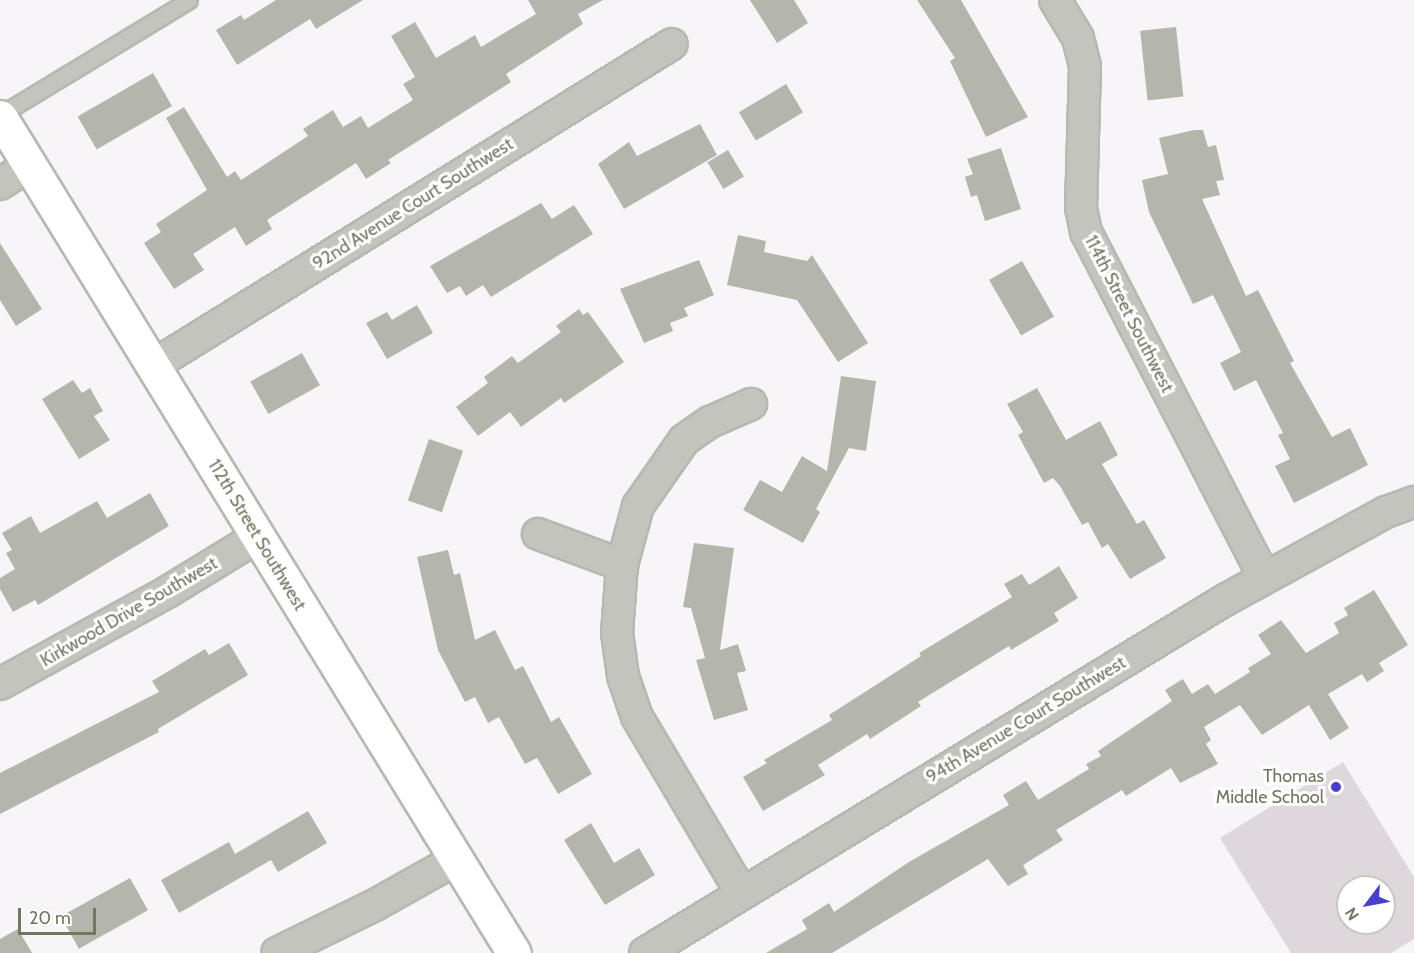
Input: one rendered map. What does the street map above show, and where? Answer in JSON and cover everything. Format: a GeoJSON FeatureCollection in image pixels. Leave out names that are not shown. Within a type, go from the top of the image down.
{"type":"FeatureCollection","features":[{"type":"Feature","properties":{"kind":"street","name":"114th Street Southwest"},"geometry":{"type":"LineString","coordinates":[[1055,0],[1078,38],[1085,66],[1081,208],[1086,232],[1264,578]]}},
{"type":"Feature","properties":{"kind":"street","name":"92nd Avenue Court Southwest"},"geometry":{"type":"LineString","coordinates":[[154,365],[672,44]]}},
{"type":"Feature","properties":{"kind":"street","name":"112th Street Southwest"},"geometry":{"type":"LineString","coordinates":[[0,116],[514,953]]}},
{"type":"Feature","properties":{"kind":"street"},"geometry":{"type":"LineString","coordinates":[[0,184],[29,165]]}},
{"type":"Feature","properties":{"kind":"street"},"geometry":{"type":"LineString","coordinates":[[741,892],[637,717],[623,676],[617,633],[621,565],[638,506],[678,448],[710,422],[751,404]]}},
{"type":"Feature","properties":{"kind":"street","name":"94th Avenue Court Southwest"},"geometry":{"type":"LineString","coordinates":[[645,953],[741,892],[1264,578],[1386,512],[1414,502]]}},
{"type":"Feature","properties":{"kind":"street"},"geometry":{"type":"LineString","coordinates":[[538,534],[621,565]]}},
{"type":"Feature","properties":{"kind":"street","name":"Kirkwood Drive Southwest"},"geometry":{"type":"LineString","coordinates":[[0,684],[169,591],[257,537]]}},
{"type":"Feature","properties":{"kind":"street"},"geometry":{"type":"LineString","coordinates":[[277,953],[375,905],[457,859]]}},
{"type":"Feature","properties":{"kind":"lane"},"geometry":{"type":"LineString","coordinates":[[0,116],[189,0]]}},
{"type":"Feature","properties":{"kind":"shaded area"},"geometry":{"type":"Polygon","coordinates":[[[1343,762],[1414,877],[1414,939],[1391,953],[1291,953],[1220,838],[1343,762]]]}},
{"type":"Feature","properties":{"kind":"building"},"geometry":{"type":"Polygon","coordinates":[[[276,0],[363,0],[316,29],[310,19],[237,65],[216,30],[241,15],[244,20],[276,0]]]}},
{"type":"Feature","properties":{"kind":"building"},"geometry":{"type":"Polygon","coordinates":[[[528,0],[603,0],[578,14],[583,24],[506,74],[511,82],[388,160],[391,163],[366,179],[356,163],[267,220],[272,229],[246,246],[235,227],[193,254],[204,270],[174,289],[144,243],[161,232],[156,224],[207,190],[166,118],[184,107],[227,177],[235,171],[241,180],[308,136],[303,129],[333,110],[343,127],[361,116],[368,128],[413,100],[403,84],[415,77],[391,36],[415,22],[436,58],[475,35],[481,47],[536,14],[528,0]]]}},
{"type":"Feature","properties":{"kind":"building"},"geometry":{"type":"Polygon","coordinates":[[[750,0],[794,0],[808,23],[777,43],[750,0]]]}},
{"type":"Feature","properties":{"kind":"building"},"geometry":{"type":"Polygon","coordinates":[[[917,0],[961,0],[1028,117],[986,137],[950,61],[955,58],[917,0]]]}},
{"type":"Feature","properties":{"kind":"building"},"geometry":{"type":"Polygon","coordinates":[[[1176,27],[1183,97],[1148,100],[1140,31],[1176,27]]]}},
{"type":"Feature","properties":{"kind":"building"},"geometry":{"type":"Polygon","coordinates":[[[153,73],[172,106],[97,149],[78,116],[153,73]]]}},
{"type":"Feature","properties":{"kind":"building"},"geometry":{"type":"Polygon","coordinates":[[[786,84],[803,112],[756,141],[739,112],[786,84]]]}},
{"type":"Feature","properties":{"kind":"building"},"geometry":{"type":"Polygon","coordinates":[[[700,124],[717,155],[624,209],[598,164],[629,142],[637,156],[700,124]]]}},
{"type":"Feature","properties":{"kind":"building"},"geometry":{"type":"Polygon","coordinates":[[[1203,130],[1208,147],[1216,145],[1224,180],[1216,181],[1220,195],[1202,199],[1246,296],[1258,290],[1294,361],[1290,363],[1332,437],[1350,428],[1368,465],[1294,503],[1275,466],[1290,459],[1278,435],[1283,433],[1256,380],[1234,391],[1220,363],[1241,352],[1213,295],[1193,304],[1149,212],[1142,180],[1168,174],[1159,138],[1203,130]]]}},
{"type":"Feature","properties":{"kind":"building"},"geometry":{"type":"Polygon","coordinates":[[[1001,148],[1021,209],[985,221],[977,195],[971,197],[965,177],[973,174],[967,159],[1001,148]]]}},
{"type":"Feature","properties":{"kind":"building"},"geometry":{"type":"Polygon","coordinates":[[[728,150],[744,177],[723,189],[707,162],[728,150]]]}},
{"type":"Feature","properties":{"kind":"building"},"geometry":{"type":"Polygon","coordinates":[[[541,203],[552,219],[574,205],[593,234],[491,297],[483,285],[466,296],[460,286],[447,293],[430,266],[541,203]]]}},
{"type":"Feature","properties":{"kind":"building"},"geometry":{"type":"Polygon","coordinates":[[[738,235],[766,241],[764,252],[807,261],[812,255],[868,343],[838,362],[797,300],[727,285],[738,235]]]}},
{"type":"Feature","properties":{"kind":"building"},"geometry":{"type":"Polygon","coordinates":[[[0,243],[42,309],[16,326],[0,300],[0,243]]]}},
{"type":"Feature","properties":{"kind":"building"},"geometry":{"type":"Polygon","coordinates":[[[699,260],[714,295],[684,308],[688,316],[670,323],[673,331],[644,343],[620,289],[699,260]]]}},
{"type":"Feature","properties":{"kind":"building"},"geometry":{"type":"Polygon","coordinates":[[[1022,261],[1054,316],[1021,335],[989,280],[1022,261]]]}},
{"type":"Feature","properties":{"kind":"building"},"geometry":{"type":"Polygon","coordinates":[[[417,305],[433,333],[387,359],[366,323],[387,312],[392,320],[417,305]]]}},
{"type":"Feature","properties":{"kind":"building"},"geometry":{"type":"Polygon","coordinates":[[[579,309],[583,315],[588,312],[624,362],[564,403],[561,398],[521,427],[510,412],[478,436],[456,407],[488,383],[484,377],[512,356],[518,363],[561,332],[556,326],[579,309]]]}},
{"type":"Feature","properties":{"kind":"building"},"geometry":{"type":"Polygon","coordinates":[[[302,353],[320,385],[268,414],[250,382],[302,353]]]}},
{"type":"Feature","properties":{"kind":"building"},"geometry":{"type":"Polygon","coordinates":[[[841,376],[876,381],[866,451],[849,448],[816,509],[820,512],[803,543],[743,510],[760,480],[782,492],[802,456],[827,471],[841,376]]]}},
{"type":"Feature","properties":{"kind":"building"},"geometry":{"type":"Polygon","coordinates":[[[73,380],[82,393],[90,388],[103,411],[94,416],[110,440],[79,459],[42,399],[73,380]]]}},
{"type":"Feature","properties":{"kind":"building"},"geometry":{"type":"Polygon","coordinates":[[[1037,388],[1066,440],[1100,421],[1118,455],[1102,464],[1137,524],[1144,520],[1166,558],[1130,579],[1108,544],[1102,548],[1088,522],[1082,525],[1053,478],[1044,483],[1018,435],[1023,432],[1007,404],[1037,388]]]}},
{"type":"Feature","properties":{"kind":"building"},"geometry":{"type":"Polygon","coordinates":[[[429,439],[463,451],[442,512],[408,500],[429,439]]]}},
{"type":"Feature","properties":{"kind":"building"},"geometry":{"type":"Polygon","coordinates":[[[150,493],[169,526],[38,605],[35,600],[13,612],[0,589],[0,578],[15,569],[6,553],[12,550],[2,533],[31,516],[40,533],[97,501],[107,518],[150,493]]]}},
{"type":"Feature","properties":{"kind":"building"},"geometry":{"type":"Polygon","coordinates":[[[694,543],[734,548],[720,650],[738,644],[746,671],[737,673],[748,710],[714,720],[696,660],[705,658],[691,608],[683,607],[694,543]]]}},
{"type":"Feature","properties":{"kind":"building"},"geometry":{"type":"Polygon","coordinates":[[[448,550],[454,575],[460,573],[475,640],[495,630],[515,670],[523,666],[551,722],[559,717],[592,774],[558,794],[537,758],[525,764],[499,717],[488,723],[475,697],[465,702],[438,650],[417,557],[448,550]]]}},
{"type":"Feature","properties":{"kind":"building"},"geometry":{"type":"Polygon","coordinates":[[[1059,566],[1078,598],[1054,613],[1059,621],[1011,650],[1009,646],[918,702],[921,706],[870,739],[867,734],[818,765],[825,775],[763,811],[743,777],[767,763],[764,760],[832,720],[829,715],[921,656],[919,653],[1012,597],[1004,584],[1022,574],[1029,585],[1059,566]]]}},
{"type":"Feature","properties":{"kind":"building"},"geometry":{"type":"Polygon","coordinates":[[[1374,590],[1408,645],[1379,663],[1384,671],[1367,682],[1362,674],[1328,694],[1349,728],[1330,740],[1309,705],[1262,735],[1240,705],[1204,727],[1211,740],[1206,744],[1218,764],[1180,783],[1171,768],[1126,796],[1122,790],[1056,830],[1063,840],[1023,865],[1028,874],[1008,886],[988,859],[832,953],[766,953],[807,929],[802,920],[829,903],[834,912],[909,862],[1009,805],[1003,795],[1026,781],[1038,800],[1089,769],[1086,764],[1101,756],[1098,751],[1172,701],[1165,690],[1183,679],[1192,694],[1208,684],[1215,694],[1250,672],[1248,668],[1271,654],[1258,635],[1281,620],[1306,653],[1339,633],[1334,623],[1348,615],[1344,608],[1374,590]]]}},
{"type":"Feature","properties":{"kind":"building"},"geometry":{"type":"Polygon","coordinates":[[[229,643],[248,675],[158,729],[159,732],[0,814],[0,773],[159,692],[152,681],[205,649],[209,655],[229,643]]]}},
{"type":"Feature","properties":{"kind":"building"},"geometry":{"type":"Polygon","coordinates":[[[308,811],[327,843],[278,872],[271,860],[179,913],[161,880],[229,842],[235,854],[308,811]]]}},
{"type":"Feature","properties":{"kind":"building"},"geometry":{"type":"Polygon","coordinates":[[[591,823],[614,863],[639,848],[655,875],[605,905],[564,840],[591,823]]]}},
{"type":"Feature","properties":{"kind":"building"},"geometry":{"type":"Polygon","coordinates":[[[130,878],[148,910],[79,949],[61,916],[130,878]]]}},
{"type":"Feature","properties":{"kind":"building"},"geometry":{"type":"Polygon","coordinates":[[[18,929],[32,953],[0,953],[0,939],[18,929]]]}},
{"type":"Feature","properties":{"kind":"place","name":"Thomas Middle School"},"geometry":{"type":"Point","coordinates":[1336,787]}}]}
